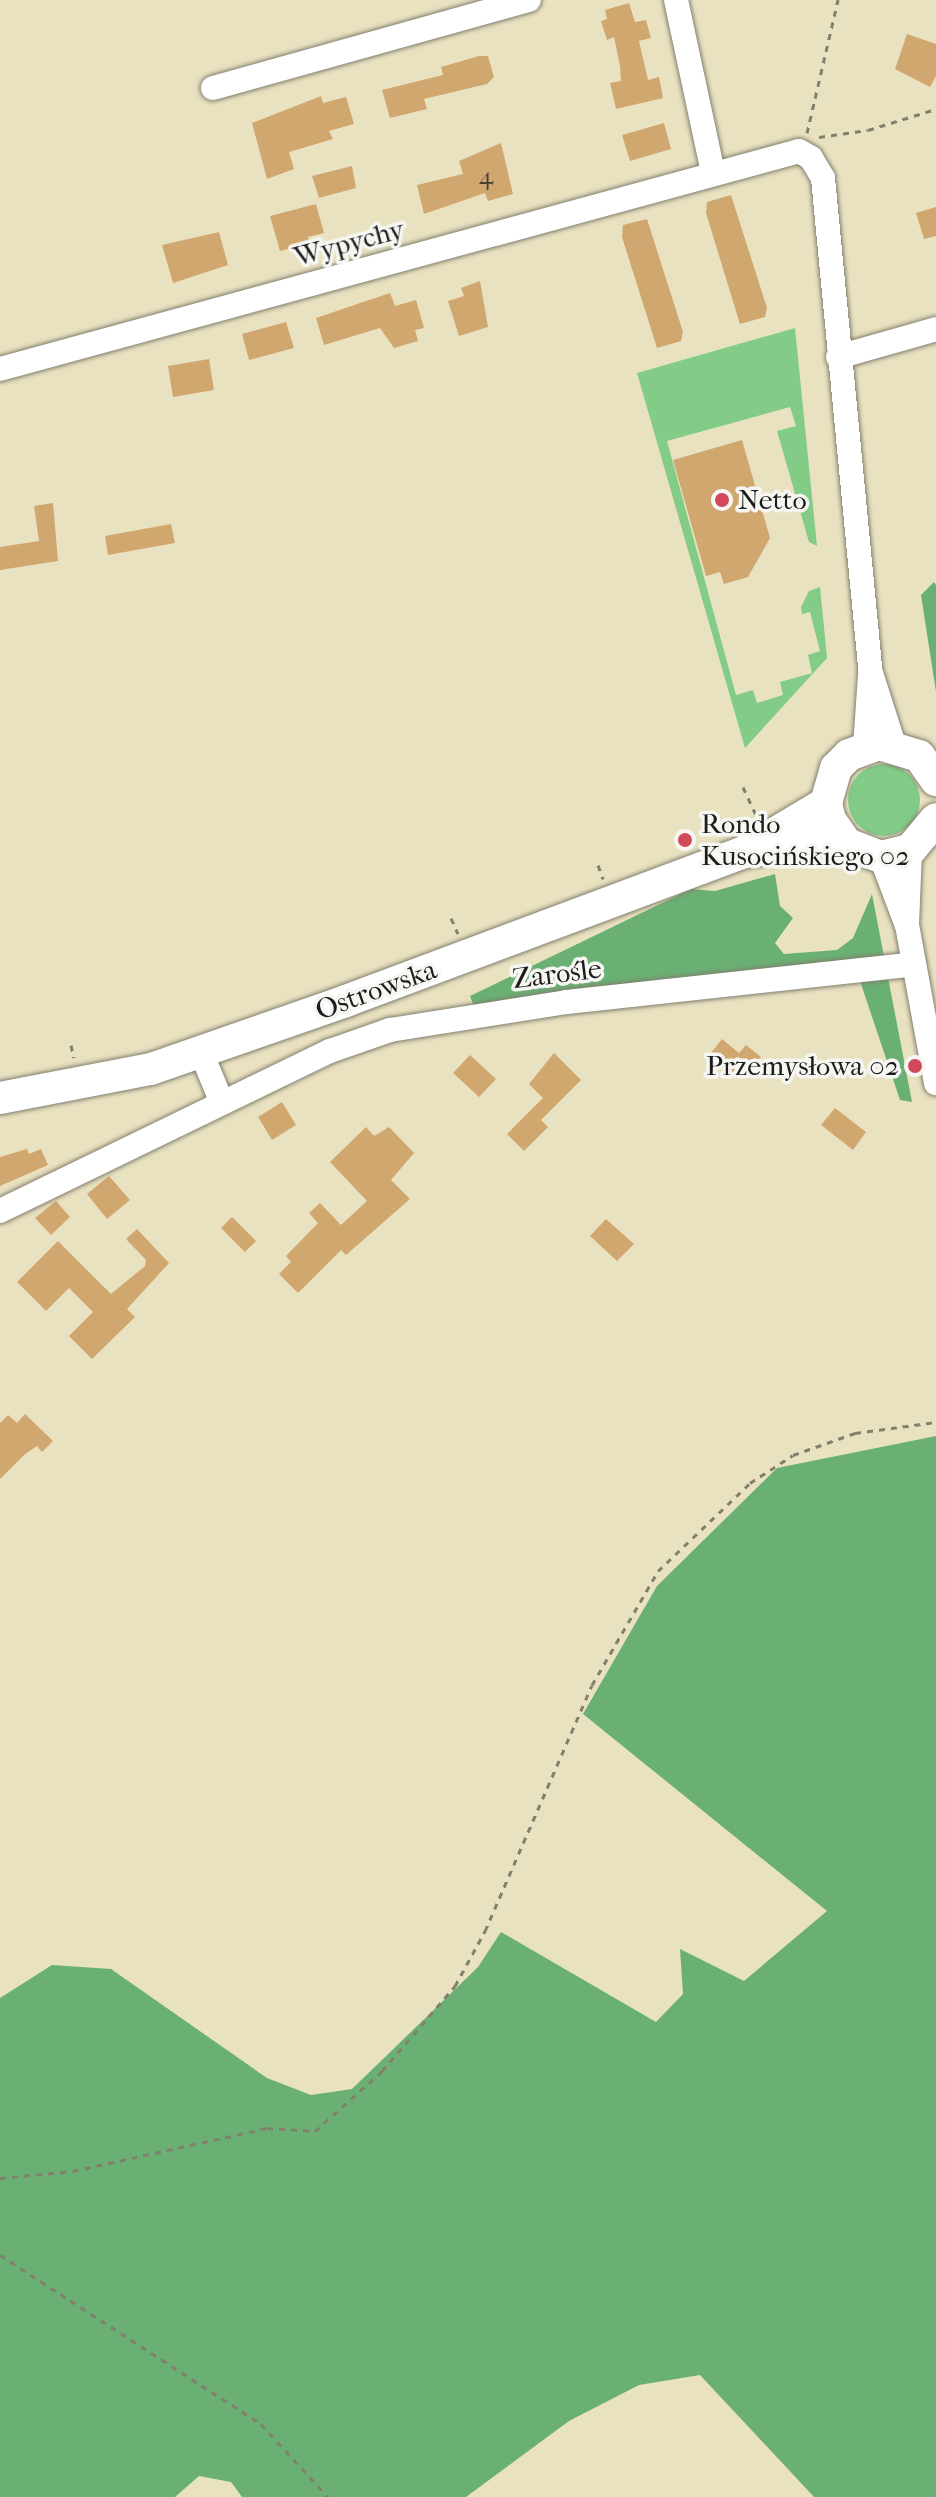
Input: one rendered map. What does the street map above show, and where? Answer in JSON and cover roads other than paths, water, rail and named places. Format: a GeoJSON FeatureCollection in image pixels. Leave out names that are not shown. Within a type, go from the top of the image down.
{"type":"FeatureCollection","features":[{"type":"Feature","properties":{"kind":"main road"},"geometry":{"type":"LineString","coordinates":[[933,770],[879,746],[836,768],[826,803],[838,835],[857,851],[895,854],[927,837],[936,819]]}},
{"type":"Feature","properties":{"kind":"main road","name":"Ostrowska"},"geometry":{"type":"LineString","coordinates":[[761,846],[826,803]]}},
{"type":"Feature","properties":{"kind":"main road","name":"Ostrowska"},"geometry":{"type":"LineString","coordinates":[[0,1098],[151,1069],[761,846],[838,835]]}},
{"type":"Feature","properties":{"kind":"street"},"geometry":{"type":"LineString","coordinates":[[213,88],[529,0]]}},
{"type":"Feature","properties":{"kind":"street"},"geometry":{"type":"LineString","coordinates":[[676,0],[713,173]]}},
{"type":"Feature","properties":{"kind":"street","name":"Wypychy"},"geometry":{"type":"LineString","coordinates":[[0,369],[713,173],[802,145],[823,178],[838,357]]}},
{"type":"Feature","properties":{"kind":"street"},"geometry":{"type":"LineString","coordinates":[[879,746],[838,357],[936,329]]}},
{"type":"Feature","properties":{"kind":"street"},"geometry":{"type":"LineString","coordinates":[[895,854],[936,1083]]}},
{"type":"Feature","properties":{"kind":"street","name":"Zarośle"},"geometry":{"type":"LineString","coordinates":[[0,1211],[330,1051],[390,1030],[567,1002],[914,964]]}},
{"type":"Feature","properties":{"kind":"street"},"geometry":{"type":"LineString","coordinates":[[201,1052],[222,1103]]}},
{"type":"Feature","properties":{"kind":"place","name":"Netto"},"geometry":{"type":"Point","coordinates":[722,500]}},
{"type":"Feature","properties":{"kind":"place","name":"Rondo Kusocińskiego 02"},"geometry":{"type":"Point","coordinates":[685,840]}},
{"type":"Feature","properties":{"kind":"place","name":"Przemysłowa 02"},"geometry":{"type":"Point","coordinates":[915,1066]}}]}
